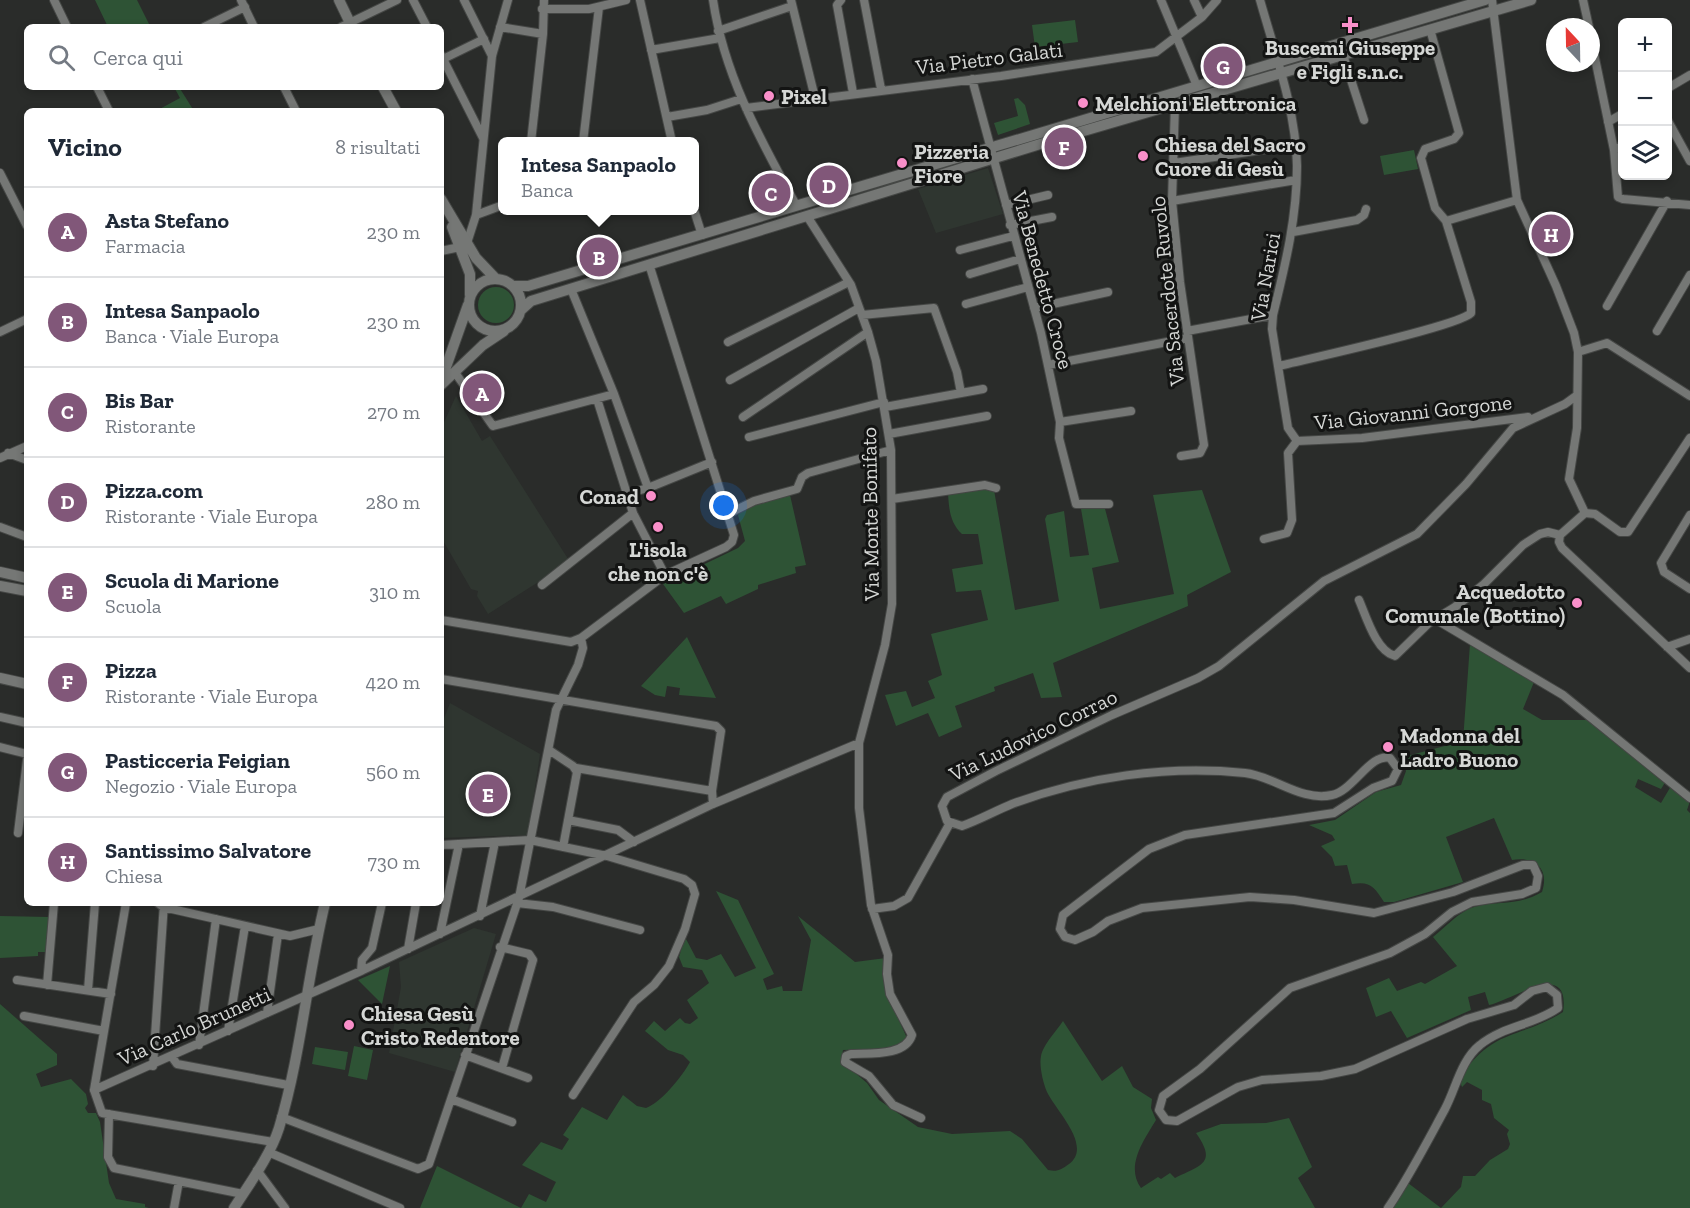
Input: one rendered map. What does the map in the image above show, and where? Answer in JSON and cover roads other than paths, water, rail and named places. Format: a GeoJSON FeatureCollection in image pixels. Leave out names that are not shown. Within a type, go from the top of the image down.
{"type":"FeatureCollection","features":[{"type":"Feature","properties":{"kind":"street"},"geometry":{"type":"LineString","coordinates":[[54,0],[66,24]]}},
{"type":"Feature","properties":{"kind":"street"},"geometry":{"type":"LineString","coordinates":[[339,0],[348,24]]}},
{"type":"Feature","properties":{"kind":"street"},"geometry":{"type":"LineString","coordinates":[[350,24],[397,0]]}},
{"type":"Feature","properties":{"kind":"street"},"geometry":{"type":"LineString","coordinates":[[413,0],[425,24]]}},
{"type":"Feature","properties":{"kind":"street"},"geometry":{"type":"LineString","coordinates":[[464,0],[492,56]]}},
{"type":"Feature","properties":{"kind":"street"},"geometry":{"type":"LineString","coordinates":[[508,0],[492,56],[476,215],[464,245],[470,274],[469,310],[477,324],[492,332],[508,328]]}},
{"type":"Feature","properties":{"kind":"street"},"geometry":{"type":"LineString","coordinates":[[531,137],[543,34],[543,4],[564,11],[599,7],[626,0]]}},
{"type":"Feature","properties":{"kind":"street"},"geometry":{"type":"LineString","coordinates":[[640,0],[671,137]]}},
{"type":"Feature","properties":{"kind":"street"},"geometry":{"type":"LineString","coordinates":[[714,0],[719,34],[743,104],[796,205]]}},
{"type":"Feature","properties":{"kind":"street"},"geometry":{"type":"LineString","coordinates":[[841,0],[837,5],[853,93]]}},
{"type":"Feature","properties":{"kind":"street"},"geometry":{"type":"LineString","coordinates":[[864,0],[881,89]]}},
{"type":"Feature","properties":{"kind":"street"},"geometry":{"type":"LineString","coordinates":[[1161,0],[1197,86]]}},
{"type":"Feature","properties":{"kind":"street"},"geometry":{"type":"LineString","coordinates":[[1194,0],[1202,17]]}},
{"type":"Feature","properties":{"kind":"street","name":"Via Pietro Galati"},"geometry":{"type":"LineString","coordinates":[[667,117],[743,104],[815,98],[972,79],[1138,56],[1156,52],[1202,17],[1218,0]]}},
{"type":"Feature","properties":{"kind":"street","name":"Via Narici"},"geometry":{"type":"LineString","coordinates":[[1262,0],[1280,73],[1294,145],[1296,180],[1293,232],[1273,315],[1272,329],[1288,428],[1297,441]]}},
{"type":"Feature","properties":{"kind":"street"},"geometry":{"type":"LineString","coordinates":[[444,206],[464,245],[485,270],[496,279],[513,286],[528,286],[990,146],[1485,0]]}},
{"type":"Feature","properties":{"kind":"street"},"geometry":{"type":"LineString","coordinates":[[521,310],[531,301],[993,158],[1430,29],[1493,6],[1531,0]]}},
{"type":"Feature","properties":{"kind":"street"},"geometry":{"type":"LineString","coordinates":[[1583,0],[1587,18]]}},
{"type":"Feature","properties":{"kind":"street"},"geometry":{"type":"LineString","coordinates":[[651,50],[719,34],[792,3],[815,98]]}},
{"type":"Feature","properties":{"kind":"street"},"geometry":{"type":"LineString","coordinates":[[209,24],[243,4],[253,24]]}},
{"type":"Feature","properties":{"kind":"street"},"geometry":{"type":"LineString","coordinates":[[1493,6],[1517,200],[1560,295],[1574,333],[1578,352],[1576,428],[1569,479],[1585,513]]}},
{"type":"Feature","properties":{"kind":"street"},"geometry":{"type":"LineString","coordinates":[[584,137],[599,7]]}},
{"type":"Feature","properties":{"kind":"street"},"geometry":{"type":"LineString","coordinates":[[500,27],[543,34]]}},
{"type":"Feature","properties":{"kind":"street"},"geometry":{"type":"LineString","coordinates":[[1279,366],[1418,332],[1468,316],[1472,306],[1446,221],[1435,208],[1421,155],[1428,147],[1454,139],[1459,133],[1430,29]]}},
{"type":"Feature","properties":{"kind":"street"},"geometry":{"type":"LineString","coordinates":[[444,56],[484,39]]}},
{"type":"Feature","properties":{"kind":"street"},"geometry":{"type":"LineString","coordinates":[[1343,55],[1364,120]]}},
{"type":"Feature","properties":{"kind":"street"},"geometry":{"type":"LineString","coordinates":[[444,61],[484,140]]}},
{"type":"Feature","properties":{"kind":"street"},"geometry":{"type":"LineString","coordinates":[[1598,72],[1608,122],[1618,148]]}},
{"type":"Feature","properties":{"kind":"street"},"geometry":{"type":"LineString","coordinates":[[1672,86],[1690,75]]}},
{"type":"Feature","properties":{"kind":"street","name":"Via Benedetto Croce"},"geometry":{"type":"LineString","coordinates":[[972,79],[1048,365],[1060,422],[1059,438],[1075,502],[1082,506],[1109,504]]}},
{"type":"Feature","properties":{"kind":"street"},"geometry":{"type":"LineString","coordinates":[[98,90],[108,108]]}},
{"type":"Feature","properties":{"kind":"street"},"geometry":{"type":"LineString","coordinates":[[286,90],[294,108]]}},
{"type":"Feature","properties":{"kind":"street"},"geometry":{"type":"LineString","coordinates":[[385,90],[394,108]]}},
{"type":"Feature","properties":{"kind":"street","name":"Via Sacerdote Ruvolo"},"geometry":{"type":"LineString","coordinates":[[1175,104],[1172,201],[1204,445],[1200,453],[1181,456]]}},
{"type":"Feature","properties":{"kind":"street"},"geometry":{"type":"LineString","coordinates":[[1608,122],[1618,117]]}},
{"type":"Feature","properties":{"kind":"street"},"geometry":{"type":"LineString","coordinates":[[1670,126],[1690,161]]}},
{"type":"Feature","properties":{"kind":"street"},"geometry":{"type":"LineString","coordinates":[[1174,162],[1294,145]]}},
{"type":"Feature","properties":{"kind":"street"},"geometry":{"type":"LineString","coordinates":[[0,173],[24,220]]}},
{"type":"Feature","properties":{"kind":"street"},"geometry":{"type":"LineString","coordinates":[[1172,201],[1296,180]]}},
{"type":"Feature","properties":{"kind":"street"},"geometry":{"type":"LineString","coordinates":[[1618,180],[1618,197],[1623,200],[1690,204]]}},
{"type":"Feature","properties":{"kind":"street"},"geometry":{"type":"LineString","coordinates":[[1006,206],[1048,195]]}},
{"type":"Feature","properties":{"kind":"street"},"geometry":{"type":"LineString","coordinates":[[1446,221],[1517,200]]}},
{"type":"Feature","properties":{"kind":"street"},"geometry":{"type":"LineString","coordinates":[[1607,306],[1667,201]]}},
{"type":"Feature","properties":{"kind":"street"},"geometry":{"type":"LineString","coordinates":[[476,215],[498,207]]}},
{"type":"Feature","properties":{"kind":"street"},"geometry":{"type":"LineString","coordinates":[[1293,232],[1357,220],[1364,215],[1366,209]]}},
{"type":"Feature","properties":{"kind":"street"},"geometry":{"type":"LineString","coordinates":[[696,215],[702,235]]}},
{"type":"Feature","properties":{"kind":"street","name":"Via Monte Bonifato"},"geometry":{"type":"LineString","coordinates":[[807,216],[849,282],[861,311],[868,332],[884,405],[891,450],[892,604],[885,645],[859,743],[859,808],[872,909],[888,955],[887,974],[890,994],[911,1030],[912,1038],[906,1044],[891,1051],[848,1054],[845,1062],[869,1076],[892,1105],[921,1118]]}},
{"type":"Feature","properties":{"kind":"street"},"geometry":{"type":"LineString","coordinates":[[1010,225],[1052,217]]}},
{"type":"Feature","properties":{"kind":"street"},"geometry":{"type":"LineString","coordinates":[[960,250],[1013,236]]}},
{"type":"Feature","properties":{"kind":"street"},"geometry":{"type":"LineString","coordinates":[[444,250],[464,245]]}},
{"type":"Feature","properties":{"kind":"street"},"geometry":{"type":"LineString","coordinates":[[970,274],[1020,259]]}},
{"type":"Feature","properties":{"kind":"street"},"geometry":{"type":"LineString","coordinates":[[444,621],[571,642],[581,638],[665,575],[732,542],[734,535],[728,514],[649,264]]}},
{"type":"Feature","properties":{"kind":"street"},"geometry":{"type":"LineString","coordinates":[[1657,332],[1690,275]]}},
{"type":"Feature","properties":{"kind":"street"},"geometry":{"type":"LineString","coordinates":[[444,374],[470,299],[480,283],[496,279]]}},
{"type":"Feature","properties":{"kind":"street"},"geometry":{"type":"LineString","coordinates":[[728,342],[849,282]]}},
{"type":"Feature","properties":{"kind":"street"},"geometry":{"type":"LineString","coordinates":[[444,381],[456,374],[483,345],[508,328],[519,317],[521,301],[513,286]]}},
{"type":"Feature","properties":{"kind":"street"},"geometry":{"type":"LineString","coordinates":[[966,304],[1028,287]]}},
{"type":"Feature","properties":{"kind":"street"},"geometry":{"type":"LineString","coordinates":[[571,289],[614,394],[648,489]]}},
{"type":"Feature","properties":{"kind":"street"},"geometry":{"type":"LineString","coordinates":[[1034,308],[1108,292]]}},
{"type":"Feature","properties":{"kind":"street"},"geometry":{"type":"LineString","coordinates":[[730,380],[861,311],[934,308],[957,372],[961,393]]}},
{"type":"Feature","properties":{"kind":"street"},"geometry":{"type":"LineString","coordinates":[[1048,365],[1273,315]]}},
{"type":"Feature","properties":{"kind":"street"},"geometry":{"type":"LineString","coordinates":[[0,332],[24,320]]}},
{"type":"Feature","properties":{"kind":"street"},"geometry":{"type":"LineString","coordinates":[[743,417],[868,332]]}},
{"type":"Feature","properties":{"kind":"street"},"geometry":{"type":"LineString","coordinates":[[1578,352],[1607,343],[1690,396]]}},
{"type":"Feature","properties":{"kind":"street"},"geometry":{"type":"LineString","coordinates":[[456,374],[493,426],[614,394]]}},
{"type":"Feature","properties":{"kind":"street"},"geometry":{"type":"LineString","coordinates":[[749,437],[884,405],[983,389]]}},
{"type":"Feature","properties":{"kind":"street","name":"Via Ludovico Corrao"},"geometry":{"type":"LineString","coordinates":[[950,824],[942,812],[947,797],[1112,715],[1198,678],[1219,666],[1324,581],[1418,534],[1466,484],[1498,443],[1513,428],[1534,416],[1565,404],[1576,396]]}},
{"type":"Feature","properties":{"kind":"street"},"geometry":{"type":"LineString","coordinates":[[597,399],[633,513],[665,575]]}},
{"type":"Feature","properties":{"kind":"street"},"geometry":{"type":"LineString","coordinates":[[1060,422],[1131,411]]}},
{"type":"Feature","properties":{"kind":"street"},"geometry":{"type":"LineString","coordinates":[[889,434],[987,416]]}},
{"type":"Feature","properties":{"kind":"street","name":"Via Giovanni Gorgone"},"geometry":{"type":"LineString","coordinates":[[1297,441],[1362,438],[1534,416]]}},
{"type":"Feature","properties":{"kind":"street"},"geometry":{"type":"LineString","coordinates":[[1690,438],[1628,532],[1620,532],[1595,514],[1585,513],[1560,535],[1559,542],[1562,548],[1690,668]]}},
{"type":"Feature","properties":{"kind":"street"},"geometry":{"type":"LineString","coordinates":[[1264,539],[1283,535],[1291,525],[1287,453],[1297,441]]}},
{"type":"Feature","properties":{"kind":"street"},"geometry":{"type":"LineString","coordinates":[[4,455],[24,447]]}},
{"type":"Feature","properties":{"kind":"street"},"geometry":{"type":"LineString","coordinates":[[728,514],[754,501],[796,489],[802,477],[808,473],[891,450]]}},
{"type":"Feature","properties":{"kind":"street"},"geometry":{"type":"LineString","coordinates":[[4,455],[24,459]]}},
{"type":"Feature","properties":{"kind":"street"},"geometry":{"type":"LineString","coordinates":[[626,494],[648,489],[712,462]]}},
{"type":"Feature","properties":{"kind":"street"},"geometry":{"type":"LineString","coordinates":[[892,499],[985,485],[996,488]]}},
{"type":"Feature","properties":{"kind":"street"},"geometry":{"type":"LineString","coordinates":[[542,585],[633,513]]}},
{"type":"Feature","properties":{"kind":"street"},"geometry":{"type":"LineString","coordinates":[[1690,515],[1661,563],[1664,572],[1690,589]]}},
{"type":"Feature","properties":{"kind":"street"},"geometry":{"type":"LineString","coordinates":[[0,526],[24,536]]}},
{"type":"Feature","properties":{"kind":"street"},"geometry":{"type":"LineString","coordinates":[[1359,600],[1379,642],[1386,651],[1395,656],[1435,619],[1455,607],[1523,545],[1540,534],[1548,532],[1560,535]]}},
{"type":"Feature","properties":{"kind":"street"},"geometry":{"type":"LineString","coordinates":[[0,572],[24,577]]}},
{"type":"Feature","properties":{"kind":"street"},"geometry":{"type":"LineString","coordinates":[[0,586],[24,590]]}},
{"type":"Feature","properties":{"kind":"street"},"geometry":{"type":"LineString","coordinates":[[1435,619],[1563,695],[1690,798]]}},
{"type":"Feature","properties":{"kind":"street"},"geometry":{"type":"LineString","coordinates":[[281,1117],[418,1169],[429,1164],[500,947],[518,900],[556,710],[578,665],[583,648],[581,638]]}},
{"type":"Feature","properties":{"kind":"street"},"geometry":{"type":"LineString","coordinates":[[1667,647],[1690,639]]}},
{"type":"Feature","properties":{"kind":"street"},"geometry":{"type":"LineString","coordinates":[[0,678],[24,682]]}},
{"type":"Feature","properties":{"kind":"street"},"geometry":{"type":"LineString","coordinates":[[444,680],[720,728],[712,791],[713,804]]}},
{"type":"Feature","properties":{"kind":"street"},"geometry":{"type":"LineString","coordinates":[[0,717],[24,722]]}},
{"type":"Feature","properties":{"kind":"street","name":"Via Carlo Brunetti"},"geometry":{"type":"LineString","coordinates":[[94,1090],[153,1066],[518,900],[713,804],[859,743]]}},
{"type":"Feature","properties":{"kind":"street"},"geometry":{"type":"LineString","coordinates":[[0,747],[24,752]]}},
{"type":"Feature","properties":{"kind":"street"},"geometry":{"type":"LineString","coordinates":[[549,750],[576,768],[712,791]]}},
{"type":"Feature","properties":{"kind":"street"},"geometry":{"type":"LineString","coordinates":[[872,909],[894,906],[908,898],[950,824],[962,826],[1011,804],[1065,787],[1116,776],[1193,771],[1245,773],[1265,777],[1298,791],[1318,796],[1333,795],[1343,790],[1381,757],[1390,758],[1397,764],[1397,774],[1392,781],[1373,788],[1334,813],[1185,835],[1149,849],[1063,915],[1059,924],[1062,933],[1075,940],[1093,932],[1108,921],[1142,908],[1250,897],[1294,900],[1374,913],[1453,892],[1523,865],[1533,865],[1538,876],[1536,888],[1522,894],[1472,902],[1452,912],[1425,934],[1390,952],[1290,988],[1200,1069],[1164,1096],[1159,1110],[1166,1120],[1176,1121],[1238,1087],[1262,1080],[1321,1076],[1355,1069],[1467,1019],[1515,1005],[1532,992],[1547,987],[1557,994],[1558,1008],[1548,1015],[1507,1029],[1479,1046],[1461,1071],[1446,1107],[1388,1208]]}},
{"type":"Feature","properties":{"kind":"street"},"geometry":{"type":"LineString","coordinates":[[563,847],[576,768]]}},
{"type":"Feature","properties":{"kind":"street"},"geometry":{"type":"LineString","coordinates":[[18,833],[24,784]]}},
{"type":"Feature","properties":{"kind":"street"},"geometry":{"type":"LineString","coordinates":[[568,820],[618,830],[634,842]]}},
{"type":"Feature","properties":{"kind":"street"},"geometry":{"type":"LineString","coordinates":[[444,845],[530,840],[607,856],[690,881],[695,894],[685,929],[669,966],[654,985],[634,1002],[573,1095]]}},
{"type":"Feature","properties":{"kind":"street"},"geometry":{"type":"LineString","coordinates":[[480,916],[495,842]]}},
{"type":"Feature","properties":{"kind":"street"},"geometry":{"type":"LineString","coordinates":[[440,934],[459,844]]}},
{"type":"Feature","properties":{"kind":"street"},"geometry":{"type":"LineString","coordinates":[[518,900],[640,930]]}},
{"type":"Feature","properties":{"kind":"street"},"geometry":{"type":"LineString","coordinates":[[46,985],[54,906]]}},
{"type":"Feature","properties":{"kind":"street"},"geometry":{"type":"LineString","coordinates":[[88,990],[96,906]]}},
{"type":"Feature","properties":{"kind":"street"},"geometry":{"type":"LineString","coordinates":[[126,906],[94,1090],[105,1113],[108,1157],[114,1168],[243,1194]]}},
{"type":"Feature","properties":{"kind":"street"},"geometry":{"type":"LineString","coordinates":[[153,1066],[162,906]]}},
{"type":"Feature","properties":{"kind":"street"},"geometry":{"type":"LineString","coordinates":[[169,906],[290,936],[319,930]]}},
{"type":"Feature","properties":{"kind":"street"},"geometry":{"type":"LineString","coordinates":[[234,1208],[270,1147],[281,1117],[309,994],[324,906]]}},
{"type":"Feature","properties":{"kind":"street"},"geometry":{"type":"LineString","coordinates":[[361,971],[362,960],[372,948],[381,906]]}},
{"type":"Feature","properties":{"kind":"street"},"geometry":{"type":"LineString","coordinates":[[408,949],[415,906]]}},
{"type":"Feature","properties":{"kind":"street"},"geometry":{"type":"LineString","coordinates":[[199,1045],[216,919]]}},
{"type":"Feature","properties":{"kind":"street"},"geometry":{"type":"LineString","coordinates":[[228,1031],[245,926]]}},
{"type":"Feature","properties":{"kind":"street"},"geometry":{"type":"LineString","coordinates":[[267,1013],[278,934]]}},
{"type":"Feature","properties":{"kind":"street"},"geometry":{"type":"LineString","coordinates":[[500,947],[529,954],[533,960],[502,1068]]}},
{"type":"Feature","properties":{"kind":"street"},"geometry":{"type":"LineString","coordinates":[[17,981],[111,993]]}},
{"type":"Feature","properties":{"kind":"street"},"geometry":{"type":"LineString","coordinates":[[24,1016],[104,1031]]}},
{"type":"Feature","properties":{"kind":"street"},"geometry":{"type":"LineString","coordinates":[[465,1055],[528,1078]]}},
{"type":"Feature","properties":{"kind":"street"},"geometry":{"type":"LineString","coordinates":[[172,1057],[177,1064],[288,1085]]}},
{"type":"Feature","properties":{"kind":"street"},"geometry":{"type":"LineString","coordinates":[[451,1099],[512,1122]]}},
{"type":"Feature","properties":{"kind":"street"},"geometry":{"type":"LineString","coordinates":[[105,1113],[270,1147],[400,1208]]}},
{"type":"Feature","properties":{"kind":"street"},"geometry":{"type":"LineString","coordinates":[[257,1170],[282,1206]]}},
{"type":"Feature","properties":{"kind":"street"},"geometry":{"type":"LineString","coordinates":[[174,1208],[179,1181]]}},
{"type":"Feature","properties":{"kind":"place","name":"Buscemi Giuseppe e Figli s.n.c."},"geometry":{"type":"Point","coordinates":[1350,25]}},
{"type":"Feature","properties":{"kind":"place","name":"Pasticceria Feigian"},"geometry":{"type":"Point","coordinates":[1223,66]}},
{"type":"Feature","properties":{"kind":"place","name":"Pixel"},"geometry":{"type":"Point","coordinates":[769,96]}},
{"type":"Feature","properties":{"kind":"place","name":"Melchioni Elettronica"},"geometry":{"type":"Point","coordinates":[1083,103]}},
{"type":"Feature","properties":{"kind":"place","name":"Pizza"},"geometry":{"type":"Point","coordinates":[1064,147]}},
{"type":"Feature","properties":{"kind":"place","name":"Chiesa del Sacro Cuore di Gesù"},"geometry":{"type":"Point","coordinates":[1143,156]}},
{"type":"Feature","properties":{"kind":"place","name":"Pizzeria Fiore"},"geometry":{"type":"Point","coordinates":[902,163]}},
{"type":"Feature","properties":{"kind":"place","name":"Pizza.com"},"geometry":{"type":"Point","coordinates":[829,185]}},
{"type":"Feature","properties":{"kind":"place","name":"Bis Bar"},"geometry":{"type":"Point","coordinates":[771,193]}},
{"type":"Feature","properties":{"kind":"place","name":"Santissimo Salvatore"},"geometry":{"type":"Point","coordinates":[1551,234]}},
{"type":"Feature","properties":{"kind":"place","name":"Intesa Sanpaolo"},"geometry":{"type":"Point","coordinates":[599,257]}},
{"type":"Feature","properties":{"kind":"place","name":"Asta Stefano"},"geometry":{"type":"Point","coordinates":[482,393]}},
{"type":"Feature","properties":{"kind":"place","name":"Conad"},"geometry":{"type":"Point","coordinates":[651,496]}},
{"type":"Feature","properties":{"kind":"place","name":"L'isola che non c'è"},"geometry":{"type":"Point","coordinates":[658,527]}},
{"type":"Feature","properties":{"kind":"place","name":"Acquedotto Comunale (Bottino)"},"geometry":{"type":"Point","coordinates":[1577,603]}},
{"type":"Feature","properties":{"kind":"place","name":"Madonna del Ladro Buono"},"geometry":{"type":"Point","coordinates":[1388,747]}},
{"type":"Feature","properties":{"kind":"place","name":"Scuola di Marione"},"geometry":{"type":"Point","coordinates":[488,794]}},
{"type":"Feature","properties":{"kind":"place","name":"Chiesa Gesù Cristo Redentore"},"geometry":{"type":"Point","coordinates":[349,1025]}}]}
